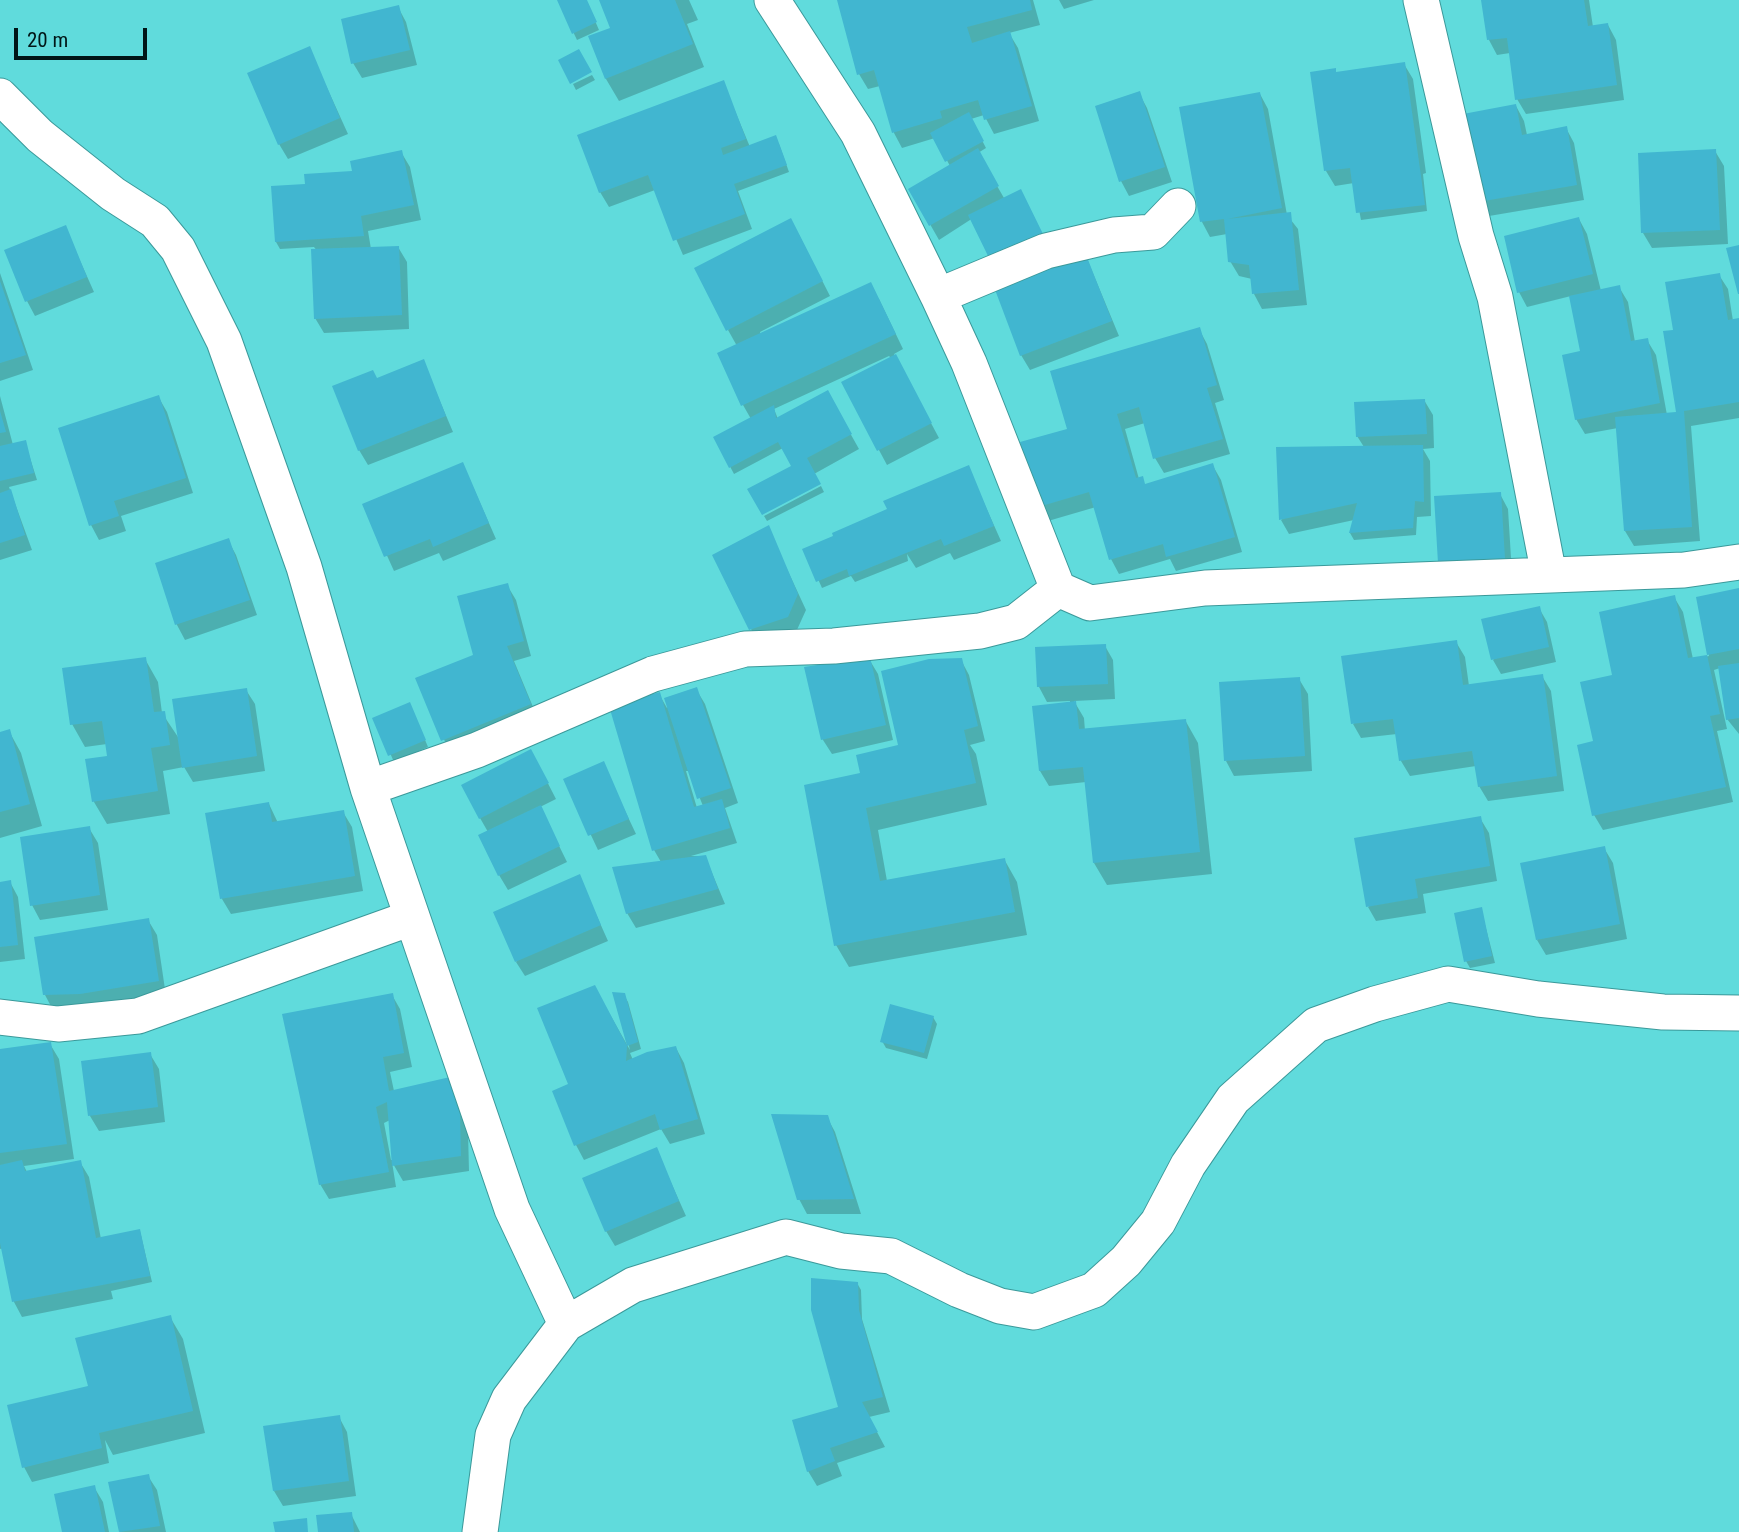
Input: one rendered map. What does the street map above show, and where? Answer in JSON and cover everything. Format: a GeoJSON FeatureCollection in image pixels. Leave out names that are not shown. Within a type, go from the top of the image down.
{"type":"FeatureCollection","features":[{"type":"Feature","properties":{"kind":"street"},"geometry":{"type":"LineString","coordinates":[[773,0],[858,133],[938,296],[969,363],[1058,589],[1090,604],[1205,588],[1684,570],[1739,562]]}},
{"type":"Feature","properties":{"kind":"street"},"geometry":{"type":"LineString","coordinates":[[1421,0],[1476,236],[1495,297],[1549,575]]}},
{"type":"Feature","properties":{"kind":"street"},"geometry":{"type":"LineString","coordinates":[[0,96],[40,136],[113,194],[155,221],[178,249],[224,341],[304,567],[368,788],[512,1209],[566,1324]]}},
{"type":"Feature","properties":{"kind":"street"},"geometry":{"type":"LineString","coordinates":[[938,296],[1046,251],[1114,234],[1153,232],[1178,206]]}},
{"type":"Feature","properties":{"kind":"street"},"geometry":{"type":"LineString","coordinates":[[368,788],[477,750],[653,674],[745,649],[834,646],[980,631],[1016,622],[1058,589]]}},
{"type":"Feature","properties":{"kind":"street"},"geometry":{"type":"LineString","coordinates":[[0,1017],[58,1024],[138,1016],[411,918]]}},
{"type":"Feature","properties":{"kind":"street"},"geometry":{"type":"LineString","coordinates":[[480,1532],[493,1436],[509,1399],[566,1324],[633,1285],[786,1237],[841,1251],[891,1256],[959,1290],[1000,1306],[1034,1312],[1094,1290],[1126,1261],[1158,1222],[1188,1165],[1233,1099],[1316,1025],[1375,1004],[1448,984],[1566,1002],[1663,1012],[1739,1013]]}},
{"type":"Feature","properties":{"kind":"building"},"geometry":{"type":"Polygon","coordinates":[[[557,0],[587,0],[597,22],[572,34],[557,0]]]}},
{"type":"Feature","properties":{"kind":"building"},"geometry":{"type":"Polygon","coordinates":[[[599,0],[675,0],[693,44],[605,79],[588,36],[610,28],[599,0]]]}},
{"type":"Feature","properties":{"kind":"building"},"geometry":{"type":"Polygon","coordinates":[[[837,0],[1030,0],[1032,10],[967,27],[972,43],[1010,31],[1032,106],[984,120],[978,100],[940,111],[942,118],[892,133],[874,70],[857,75],[837,0]]]}},
{"type":"Feature","properties":{"kind":"building"},"geometry":{"type":"Polygon","coordinates":[[[1481,0],[1584,0],[1588,26],[1608,23],[1617,85],[1515,100],[1507,38],[1487,40],[1481,0]]]}},
{"type":"Feature","properties":{"kind":"building"},"geometry":{"type":"Polygon","coordinates":[[[399,5],[410,50],[351,64],[341,19],[399,5]]]}},
{"type":"Feature","properties":{"kind":"building"},"geometry":{"type":"Polygon","coordinates":[[[310,46],[340,118],[278,145],[247,73],[310,46]]]}},
{"type":"Feature","properties":{"kind":"building"},"geometry":{"type":"Polygon","coordinates":[[[579,49],[592,72],[570,84],[558,60],[579,49]]]}},
{"type":"Feature","properties":{"kind":"building"},"geometry":{"type":"Polygon","coordinates":[[[1405,62],[1425,205],[1356,213],[1350,168],[1324,171],[1310,72],[1336,68],[1336,72],[1405,62]]]}},
{"type":"Feature","properties":{"kind":"building"},"geometry":{"type":"Polygon","coordinates":[[[724,80],[746,139],[721,148],[723,155],[776,135],[787,165],[734,184],[745,214],[673,241],[648,175],[599,193],[577,135],[724,80]]]}},
{"type":"Feature","properties":{"kind":"building"},"geometry":{"type":"Polygon","coordinates":[[[1140,91],[1165,167],[1119,182],[1095,106],[1140,91]]]}},
{"type":"Feature","properties":{"kind":"building"},"geometry":{"type":"Polygon","coordinates":[[[1260,92],[1282,208],[1227,219],[1291,212],[1299,290],[1252,294],[1249,265],[1228,262],[1224,219],[1200,222],[1179,107],[1260,92]]]}},
{"type":"Feature","properties":{"kind":"building"},"geometry":{"type":"Polygon","coordinates":[[[1516,104],[1522,135],[1567,126],[1577,185],[1478,202],[1463,114],[1516,104]]]}},
{"type":"Feature","properties":{"kind":"building"},"geometry":{"type":"Polygon","coordinates":[[[969,112],[984,141],[945,162],[930,133],[969,112]]]}},
{"type":"Feature","properties":{"kind":"building"},"geometry":{"type":"Polygon","coordinates":[[[978,148],[999,186],[929,226],[908,189],[978,148]]]}},
{"type":"Feature","properties":{"kind":"building"},"geometry":{"type":"Polygon","coordinates":[[[1716,149],[1720,230],[1641,233],[1638,153],[1716,149]]]}},
{"type":"Feature","properties":{"kind":"building"},"geometry":{"type":"Polygon","coordinates":[[[402,150],[414,205],[361,216],[364,236],[275,242],[271,186],[305,184],[304,174],[352,171],[350,161],[402,150]]]}},
{"type":"Feature","properties":{"kind":"building"},"geometry":{"type":"Polygon","coordinates":[[[1021,189],[1043,234],[990,260],[968,215],[1021,189]]]}},
{"type":"Feature","properties":{"kind":"building"},"geometry":{"type":"Polygon","coordinates":[[[1579,217],[1593,274],[1517,293],[1504,236],[1579,217]]]}},
{"type":"Feature","properties":{"kind":"building"},"geometry":{"type":"Polygon","coordinates":[[[791,218],[823,281],[726,331],[694,268],[791,218]]]}},
{"type":"Feature","properties":{"kind":"building"},"geometry":{"type":"Polygon","coordinates":[[[66,225],[87,277],[25,302],[4,250],[66,225]]]}},
{"type":"Feature","properties":{"kind":"building"},"geometry":{"type":"Polygon","coordinates":[[[1739,245],[1739,294],[1738,294],[1726,248],[1739,245]]]}},
{"type":"Feature","properties":{"kind":"building"},"geometry":{"type":"Polygon","coordinates":[[[399,246],[402,315],[314,319],[311,249],[399,246]]]}},
{"type":"Feature","properties":{"kind":"building"},"geometry":{"type":"Polygon","coordinates":[[[1085,252],[1112,321],[1020,356],[994,287],[1085,252]]]}},
{"type":"Feature","properties":{"kind":"building"},"geometry":{"type":"Polygon","coordinates":[[[1720,273],[1728,320],[1739,318],[1739,402],[1684,411],[1692,527],[1624,531],[1615,417],[1676,412],[1663,331],[1673,330],[1665,282],[1720,273]]]}},
{"type":"Feature","properties":{"kind":"building"},"geometry":{"type":"Polygon","coordinates":[[[0,281],[26,355],[0,363],[0,281]]]}},
{"type":"Feature","properties":{"kind":"building"},"geometry":{"type":"Polygon","coordinates":[[[871,282],[896,334],[741,406],[717,353],[871,282]]]}},
{"type":"Feature","properties":{"kind":"building"},"geometry":{"type":"Polygon","coordinates":[[[1620,285],[1631,341],[1648,338],[1660,403],[1575,420],[1562,355],[1580,351],[1569,296],[1620,285]]]}},
{"type":"Feature","properties":{"kind":"building"},"geometry":{"type":"Polygon","coordinates":[[[1200,327],[1217,385],[1207,388],[1223,439],[1153,459],[1139,407],[1117,414],[1136,478],[1143,476],[1145,484],[1213,463],[1235,537],[1166,557],[1163,544],[1109,560],[1089,492],[1038,507],[1020,442],[1067,429],[1050,371],[1200,327]]]}},
{"type":"Feature","properties":{"kind":"building"},"geometry":{"type":"Polygon","coordinates":[[[896,354],[932,423],[877,451],[841,382],[896,354]]]}},
{"type":"Feature","properties":{"kind":"building"},"geometry":{"type":"Polygon","coordinates":[[[424,359],[446,416],[358,451],[332,386],[373,370],[377,378],[424,359]]]}},
{"type":"Feature","properties":{"kind":"building"},"geometry":{"type":"Polygon","coordinates":[[[828,390],[852,434],[807,458],[821,484],[762,515],[747,489],[791,466],[778,442],[729,468],[713,437],[774,405],[776,418],[828,390]]]}},
{"type":"Feature","properties":{"kind":"building"},"geometry":{"type":"Polygon","coordinates":[[[159,395],[186,478],[114,501],[119,516],[89,526],[58,428],[159,395]]]}},
{"type":"Feature","properties":{"kind":"building"},"geometry":{"type":"Polygon","coordinates":[[[1425,399],[1427,434],[1356,437],[1354,402],[1425,399]]]}},
{"type":"Feature","properties":{"kind":"building"},"geometry":{"type":"Polygon","coordinates":[[[0,411],[6,432],[0,433],[0,411]]]}},
{"type":"Feature","properties":{"kind":"building"},"geometry":{"type":"Polygon","coordinates":[[[26,440],[34,473],[0,481],[0,446],[26,440]]]}},
{"type":"Feature","properties":{"kind":"building"},"geometry":{"type":"Polygon","coordinates":[[[1423,445],[1424,502],[1415,501],[1413,528],[1349,533],[1357,503],[1279,520],[1276,447],[1423,445]]]}},
{"type":"Feature","properties":{"kind":"building"},"geometry":{"type":"Polygon","coordinates":[[[463,462],[489,523],[433,547],[430,539],[384,557],[362,504],[463,462]]]}},
{"type":"Feature","properties":{"kind":"building"},"geometry":{"type":"Polygon","coordinates":[[[969,465],[994,526],[944,546],[941,539],[849,576],[847,569],[816,582],[802,549],[887,509],[883,501],[969,465]]]}},
{"type":"Feature","properties":{"kind":"building"},"geometry":{"type":"Polygon","coordinates":[[[11,489],[25,535],[0,543],[0,493],[11,489]]]}},
{"type":"Feature","properties":{"kind":"building"},"geometry":{"type":"Polygon","coordinates":[[[1501,492],[1505,559],[1438,563],[1434,496],[1501,492]]]}},
{"type":"Feature","properties":{"kind":"building"},"geometry":{"type":"Polygon","coordinates":[[[769,525],[798,594],[788,617],[749,630],[712,555],[769,525]]]}},
{"type":"Feature","properties":{"kind":"building"},"geometry":{"type":"Polygon","coordinates":[[[229,538],[250,600],[175,625],[155,563],[229,538]]]}},
{"type":"Feature","properties":{"kind":"building"},"geometry":{"type":"Polygon","coordinates":[[[508,583],[524,641],[507,646],[531,704],[441,741],[415,678],[473,655],[457,596],[508,583]]]}},
{"type":"Feature","properties":{"kind":"building"},"geometry":{"type":"Polygon","coordinates":[[[1739,588],[1739,649],[1707,655],[1696,597],[1739,588]]]}},
{"type":"Feature","properties":{"kind":"building"},"geometry":{"type":"Polygon","coordinates":[[[1675,595],[1688,658],[1707,655],[1720,714],[1710,716],[1726,787],[1592,816],[1577,745],[1593,741],[1580,682],[1612,675],[1599,612],[1675,595]]]}},
{"type":"Feature","properties":{"kind":"building"},"geometry":{"type":"Polygon","coordinates":[[[1540,606],[1549,647],[1491,660],[1481,619],[1540,606]]]}},
{"type":"Feature","properties":{"kind":"building"},"geometry":{"type":"Polygon","coordinates":[[[1457,640],[1463,685],[1543,674],[1557,776],[1478,787],[1472,751],[1399,761],[1393,719],[1351,724],[1341,656],[1457,640]]]}},
{"type":"Feature","properties":{"kind":"building"},"geometry":{"type":"Polygon","coordinates":[[[1106,644],[1108,684],[1037,687],[1035,647],[1106,644]]]}},
{"type":"Feature","properties":{"kind":"building"},"geometry":{"type":"Polygon","coordinates":[[[146,657],[154,712],[165,711],[170,745],[151,748],[158,791],[92,802],[85,759],[107,756],[102,721],[70,725],[62,668],[146,657]]]}},
{"type":"Feature","properties":{"kind":"building"},"geometry":{"type":"Polygon","coordinates":[[[870,657],[886,725],[821,740],[804,667],[870,657]]]}},
{"type":"Feature","properties":{"kind":"building"},"geometry":{"type":"Polygon","coordinates":[[[962,658],[978,726],[964,730],[976,783],[866,808],[880,881],[1005,858],[1015,912],[834,946],[804,785],[860,773],[856,755],[898,745],[881,671],[929,659],[962,658]]]}},
{"type":"Feature","properties":{"kind":"building"},"geometry":{"type":"Polygon","coordinates":[[[1739,663],[1739,718],[1726,720],[1718,666],[1739,663]]]}},
{"type":"Feature","properties":{"kind":"building"},"geometry":{"type":"Polygon","coordinates":[[[1300,677],[1305,756],[1224,761],[1219,682],[1300,677]]]}},
{"type":"Feature","properties":{"kind":"building"},"geometry":{"type":"Polygon","coordinates":[[[697,687],[731,788],[697,799],[664,698],[697,687]]]}},
{"type":"Feature","properties":{"kind":"building"},"geometry":{"type":"Polygon","coordinates":[[[247,688],[257,756],[182,768],[172,699],[247,688]]]}},
{"type":"Feature","properties":{"kind":"building"},"geometry":{"type":"Polygon","coordinates":[[[660,692],[694,807],[722,799],[730,828],[652,851],[609,706],[660,692]]]}},
{"type":"Feature","properties":{"kind":"building"},"geometry":{"type":"Polygon","coordinates":[[[1076,701],[1079,729],[1186,719],[1200,852],[1093,863],[1083,767],[1039,771],[1032,706],[1076,701]]]}},
{"type":"Feature","properties":{"kind":"building"},"geometry":{"type":"Polygon","coordinates":[[[410,702],[426,740],[388,756],[372,718],[410,702]]]}},
{"type":"Feature","properties":{"kind":"building"},"geometry":{"type":"Polygon","coordinates":[[[10,729],[30,804],[0,812],[0,732],[10,729]]]}},
{"type":"Feature","properties":{"kind":"building"},"geometry":{"type":"Polygon","coordinates":[[[531,749],[549,783],[479,819],[461,785],[531,749]]]}},
{"type":"Feature","properties":{"kind":"building"},"geometry":{"type":"Polygon","coordinates":[[[604,761],[629,819],[588,836],[563,779],[604,761]]]}},
{"type":"Feature","properties":{"kind":"building"},"geometry":{"type":"Polygon","coordinates":[[[269,802],[272,822],[344,810],[355,876],[220,899],[205,813],[269,802]]]}},
{"type":"Feature","properties":{"kind":"building"},"geometry":{"type":"Polygon","coordinates":[[[541,805],[560,846],[498,876],[478,835],[541,805]]]}},
{"type":"Feature","properties":{"kind":"building"},"geometry":{"type":"Polygon","coordinates":[[[1481,816],[1490,866],[1415,879],[1418,898],[1366,907],[1354,838],[1481,816]]]}},
{"type":"Feature","properties":{"kind":"building"},"geometry":{"type":"Polygon","coordinates":[[[90,826],[100,895],[30,906],[20,837],[90,826]]]}},
{"type":"Feature","properties":{"kind":"building"},"geometry":{"type":"Polygon","coordinates":[[[1605,846],[1620,924],[1536,940],[1520,863],[1605,846]]]}},
{"type":"Feature","properties":{"kind":"building"},"geometry":{"type":"Polygon","coordinates":[[[706,855],[718,889],[626,914],[612,867],[706,855]]]}},
{"type":"Feature","properties":{"kind":"building"},"geometry":{"type":"Polygon","coordinates":[[[580,874],[601,925],[515,962],[493,912],[580,874]]]}},
{"type":"Feature","properties":{"kind":"building"},"geometry":{"type":"Polygon","coordinates":[[[11,880],[18,945],[0,947],[0,882],[11,880]]]}},
{"type":"Feature","properties":{"kind":"building"},"geometry":{"type":"Polygon","coordinates":[[[1482,907],[1492,956],[1464,962],[1454,913],[1482,907]]]}},
{"type":"Feature","properties":{"kind":"building"},"geometry":{"type":"Polygon","coordinates":[[[149,918],[159,981],[80,994],[43,995],[34,937],[149,918]]]}},
{"type":"Feature","properties":{"kind":"building"},"geometry":{"type":"Polygon","coordinates":[[[595,985],[627,1046],[626,1061],[647,1052],[676,1046],[698,1119],[660,1130],[655,1114],[574,1146],[552,1091],[568,1084],[537,1008],[595,985]]]}},
{"type":"Feature","properties":{"kind":"building"},"geometry":{"type":"Polygon","coordinates":[[[612,992],[625,993],[638,1042],[627,1046],[612,992]]]}},
{"type":"Feature","properties":{"kind":"building"},"geometry":{"type":"Polygon","coordinates":[[[393,993],[404,1053],[383,1057],[389,1091],[459,1075],[461,1156],[392,1166],[387,1102],[376,1107],[389,1172],[319,1185],[282,1014],[393,993]]]}},
{"type":"Feature","properties":{"kind":"building"},"geometry":{"type":"Polygon","coordinates":[[[890,1004],[934,1016],[924,1053],[880,1042],[890,1004]]]}},
{"type":"Feature","properties":{"kind":"building"},"geometry":{"type":"Polygon","coordinates":[[[51,1042],[67,1144],[0,1153],[0,1049],[51,1042]]]}},
{"type":"Feature","properties":{"kind":"building"},"geometry":{"type":"Polygon","coordinates":[[[151,1052],[158,1107],[88,1116],[81,1061],[151,1052]]]}},
{"type":"Feature","properties":{"kind":"building"},"geometry":{"type":"Polygon","coordinates":[[[771,1114],[828,1115],[854,1199],[797,1200],[771,1114]]]}},
{"type":"Feature","properties":{"kind":"building"},"geometry":{"type":"Polygon","coordinates":[[[657,1147],[679,1201],[605,1232],[582,1178],[657,1147]]]}},
{"type":"Feature","properties":{"kind":"building"},"geometry":{"type":"Polygon","coordinates":[[[22,1160],[25,1171],[81,1160],[96,1238],[140,1229],[150,1276],[12,1302],[0,1243],[0,1165],[22,1160]]]}},
{"type":"Feature","properties":{"kind":"building"},"geometry":{"type":"Polygon","coordinates":[[[811,1278],[858,1282],[859,1310],[883,1397],[862,1402],[878,1432],[830,1448],[835,1461],[807,1472],[792,1420],[838,1407],[811,1310],[811,1278]]]}},
{"type":"Feature","properties":{"kind":"building"},"geometry":{"type":"Polygon","coordinates":[[[171,1315],[193,1411],[99,1433],[102,1448],[22,1468],[7,1405],[88,1386],[75,1338],[171,1315]]]}},
{"type":"Feature","properties":{"kind":"building"},"geometry":{"type":"Polygon","coordinates":[[[340,1415],[349,1481],[273,1491],[263,1426],[340,1415]]]}},
{"type":"Feature","properties":{"kind":"building"},"geometry":{"type":"Polygon","coordinates":[[[149,1474],[160,1526],[119,1532],[108,1482],[149,1474]]]}},
{"type":"Feature","properties":{"kind":"building"},"geometry":{"type":"Polygon","coordinates":[[[95,1485],[105,1532],[62,1532],[54,1494],[95,1485]]]}},
{"type":"Feature","properties":{"kind":"building"},"geometry":{"type":"Polygon","coordinates":[[[352,1512],[354,1532],[318,1532],[316,1515],[352,1512]]]}},
{"type":"Feature","properties":{"kind":"building"},"geometry":{"type":"Polygon","coordinates":[[[307,1518],[308,1532],[275,1532],[273,1522],[307,1518]]]}}]}
